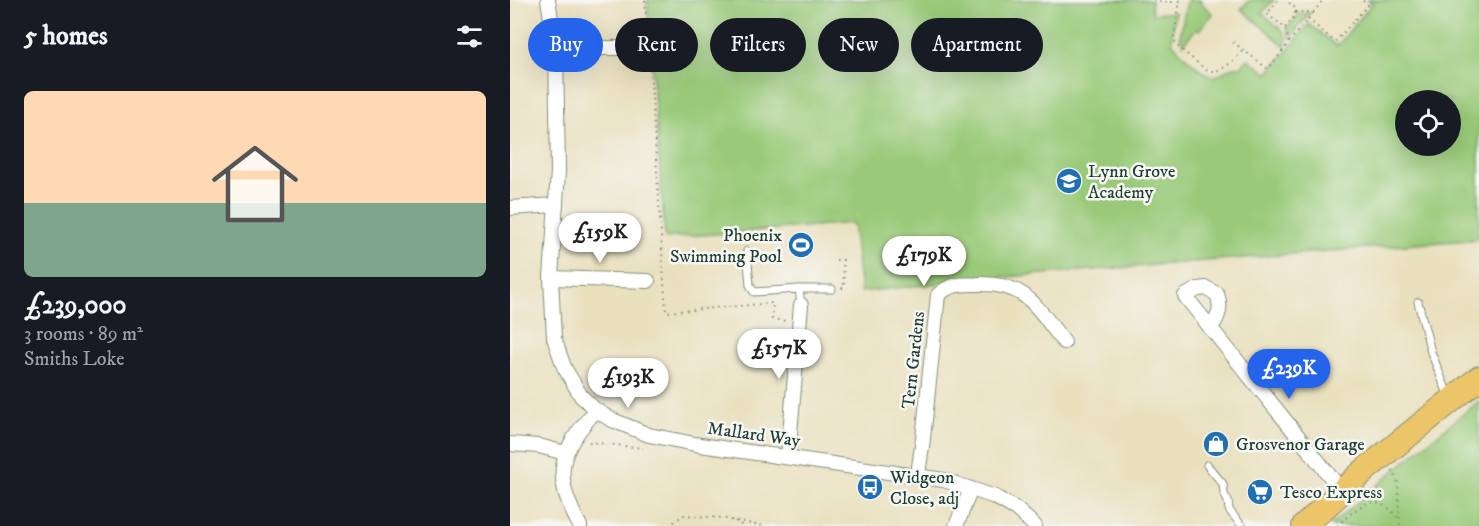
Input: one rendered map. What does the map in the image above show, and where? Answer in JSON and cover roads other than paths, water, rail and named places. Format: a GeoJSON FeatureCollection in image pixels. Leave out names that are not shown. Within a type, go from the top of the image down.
{"type":"FeatureCollection","features":[{"type":"Feature","properties":{"kind":"highway"},"geometry":{"type":"LineString","coordinates":[[1304,526],[1382,457],[1479,378]]}},
{"type":"Feature","properties":{"kind":"street","name":"Mallard Way"},"geometry":{"type":"LineString","coordinates":[[548,0],[551,18]]}},
{"type":"Feature","properties":{"kind":"street","name":"Mallard Way"},"geometry":{"type":"LineString","coordinates":[[556,72],[558,171],[551,278],[554,338],[564,367],[581,396],[610,419],[649,435],[700,445],[918,474],[944,480],[995,497],[1017,509],[1035,526]]}},
{"type":"Feature","properties":{"kind":"street"},"geometry":{"type":"LineString","coordinates":[[510,208],[556,205]]}},
{"type":"Feature","properties":{"kind":"street"},"geometry":{"type":"LineString","coordinates":[[551,278],[648,281]]}},
{"type":"Feature","properties":{"kind":"street","name":"Tern Gardens"},"geometry":{"type":"LineString","coordinates":[[918,474],[938,295],[946,288],[957,284],[994,283],[1013,288],[1026,295],[1064,342]]}},
{"type":"Feature","properties":{"kind":"street"},"geometry":{"type":"LineString","coordinates":[[788,457],[801,305]]}},
{"type":"Feature","properties":{"kind":"street"},"geometry":{"type":"LineString","coordinates":[[1210,328],[1342,491]]}},
{"type":"Feature","properties":{"kind":"street"},"geometry":{"type":"LineString","coordinates":[[580,526],[562,477],[565,453],[596,410]]}},
{"type":"Feature","properties":{"kind":"street"},"geometry":{"type":"LineString","coordinates":[[510,444],[539,446],[565,453]]}},
{"type":"Feature","properties":{"kind":"street"},"geometry":{"type":"LineString","coordinates":[[956,526],[971,489]]}},
{"type":"Feature","properties":{"kind":"lane"},"geometry":{"type":"LineString","coordinates":[[747,251],[750,285],[754,292],[832,289]]}},
{"type":"Feature","properties":{"kind":"lane"},"geometry":{"type":"LineString","coordinates":[[800,289],[801,305]]}},
{"type":"Feature","properties":{"kind":"lane"},"geometry":{"type":"LineString","coordinates":[[1418,302],[1431,352],[1451,401]]}},
{"type":"Feature","properties":{"kind":"lane"},"geometry":{"type":"LineString","coordinates":[[1206,465],[1223,484],[1229,510],[1242,526]]}},
{"type":"Feature","properties":{"kind":"place","name":"Lynn Grove Academy"},"geometry":{"type":"Point","coordinates":[1069,181]}},
{"type":"Feature","properties":{"kind":"place","name":"Phoenix Swimming Pool"},"geometry":{"type":"Point","coordinates":[801,245]}},
{"type":"Feature","properties":{"kind":"place","name":"Grosvenor Garage"},"geometry":{"type":"Point","coordinates":[1216,444]}},
{"type":"Feature","properties":{"kind":"place","name":"Widgeon Close, adj"},"geometry":{"type":"Point","coordinates":[870,487]}},
{"type":"Feature","properties":{"kind":"place","name":"Tesco Express"},"geometry":{"type":"Point","coordinates":[1260,492]}}]}
